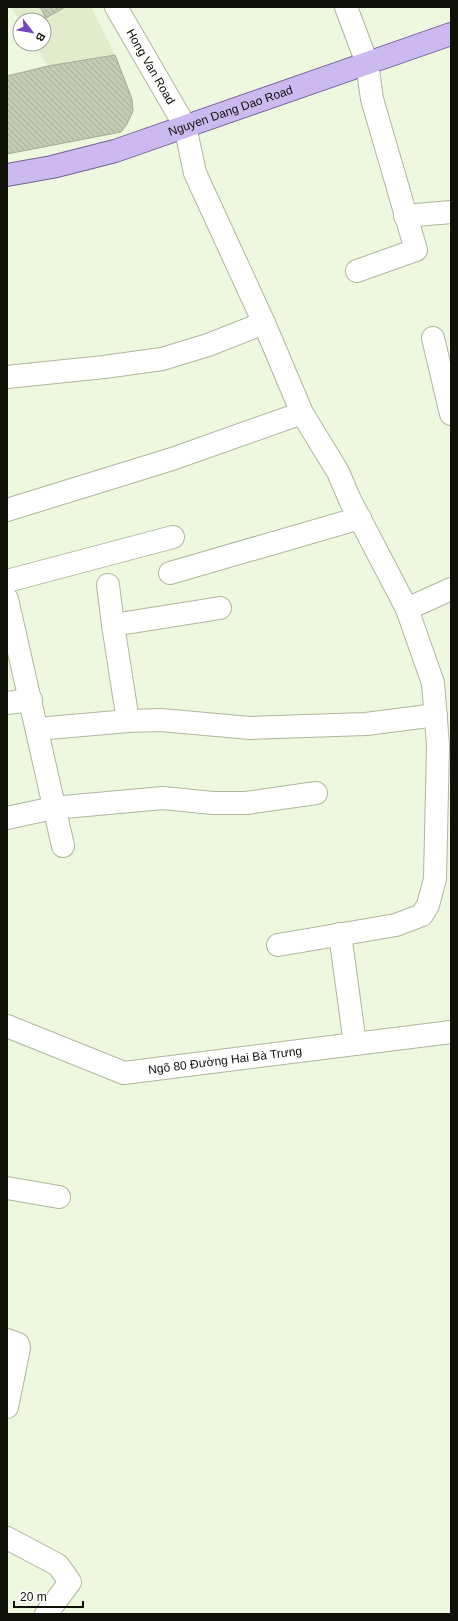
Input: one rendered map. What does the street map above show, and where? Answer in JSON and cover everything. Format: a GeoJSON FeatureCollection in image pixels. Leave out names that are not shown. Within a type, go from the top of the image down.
{"type":"FeatureCollection","features":[{"type":"Feature","properties":{"kind":"main road","name":"Nguyen Dang Dao Road"},"geometry":{"type":"LineString","coordinates":[[7,175],[52,167],[115,151],[451,34]]}},
{"type":"Feature","properties":{"kind":"street","name":"Hong Van Road"},"geometry":{"type":"LineString","coordinates":[[116,7],[185,126],[195,173],[264,322],[302,413],[338,472],[407,609],[433,683],[438,745],[435,879],[428,905],[422,915],[396,924],[278,944]]}},
{"type":"Feature","properties":{"kind":"street"},"geometry":{"type":"LineString","coordinates":[[346,7],[367,63],[372,99],[416,250],[357,271]]}},
{"type":"Feature","properties":{"kind":"street"},"geometry":{"type":"LineString","coordinates":[[405,216],[451,212]]}},
{"type":"Feature","properties":{"kind":"street"},"geometry":{"type":"LineString","coordinates":[[7,377],[104,367],[162,359],[208,345],[264,322]]}},
{"type":"Feature","properties":{"kind":"street"},"geometry":{"type":"LineString","coordinates":[[433,338],[451,414]]}},
{"type":"Feature","properties":{"kind":"street"},"geometry":{"type":"LineString","coordinates":[[7,510],[172,458],[302,413]]}},
{"type":"Feature","properties":{"kind":"street"},"geometry":{"type":"LineString","coordinates":[[170,573],[360,518]]}},
{"type":"Feature","properties":{"kind":"street"},"geometry":{"type":"LineString","coordinates":[[7,581],[173,537]]}},
{"type":"Feature","properties":{"kind":"street"},"geometry":{"type":"LineString","coordinates":[[108,585],[128,721]]}},
{"type":"Feature","properties":{"kind":"street"},"geometry":{"type":"LineString","coordinates":[[407,609],[451,588]]}},
{"type":"Feature","properties":{"kind":"street"},"geometry":{"type":"LineString","coordinates":[[7,599],[31,700],[53,808],[63,846]]}},
{"type":"Feature","properties":{"kind":"street"},"geometry":{"type":"LineString","coordinates":[[113,625],[220,608]]}},
{"type":"Feature","properties":{"kind":"street"},"geometry":{"type":"LineString","coordinates":[[7,703],[31,700]]}},
{"type":"Feature","properties":{"kind":"street"},"geometry":{"type":"LineString","coordinates":[[37,729],[128,721],[161,720],[250,728],[366,724],[436,715]]}},
{"type":"Feature","properties":{"kind":"street"},"geometry":{"type":"LineString","coordinates":[[7,818],[53,808],[163,798],[212,803],[246,803],[316,793]]}},
{"type":"Feature","properties":{"kind":"street"},"geometry":{"type":"LineString","coordinates":[[340,934],[355,1044]]}},
{"type":"Feature","properties":{"kind":"street","name":"Ngõ 80 Đường Hai Bà Trưng"},"geometry":{"type":"LineString","coordinates":[[8,1021],[124,1073],[451,1032]]}},
{"type":"Feature","properties":{"kind":"street"},"geometry":{"type":"LineString","coordinates":[[7,1188],[59,1196]]}},
{"type":"Feature","properties":{"kind":"street"},"geometry":{"type":"LineString","coordinates":[[7,1339],[18,1344],[18,1348],[7,1407]]}},
{"type":"Feature","properties":{"kind":"street"},"geometry":{"type":"LineString","coordinates":[[7,1538],[58,1565],[70,1582],[46,1614]]}},
{"type":"Feature","properties":{"kind":"shaded area"},"geometry":{"type":"Polygon","coordinates":[[[11,7],[91,7],[115,55],[48,66],[39,52],[52,52],[52,12],[14,12],[11,7]]]}},
{"type":"Feature","properties":{"kind":"building"},"geometry":{"type":"Polygon","coordinates":[[[40,7],[65,7],[52,15],[52,12],[43,12],[40,7]]]}},
{"type":"Feature","properties":{"kind":"building"},"geometry":{"type":"Polygon","coordinates":[[[115,55],[132,99],[133,111],[127,124],[121,132],[7,154],[7,76],[48,66],[115,55]]]}}]}
